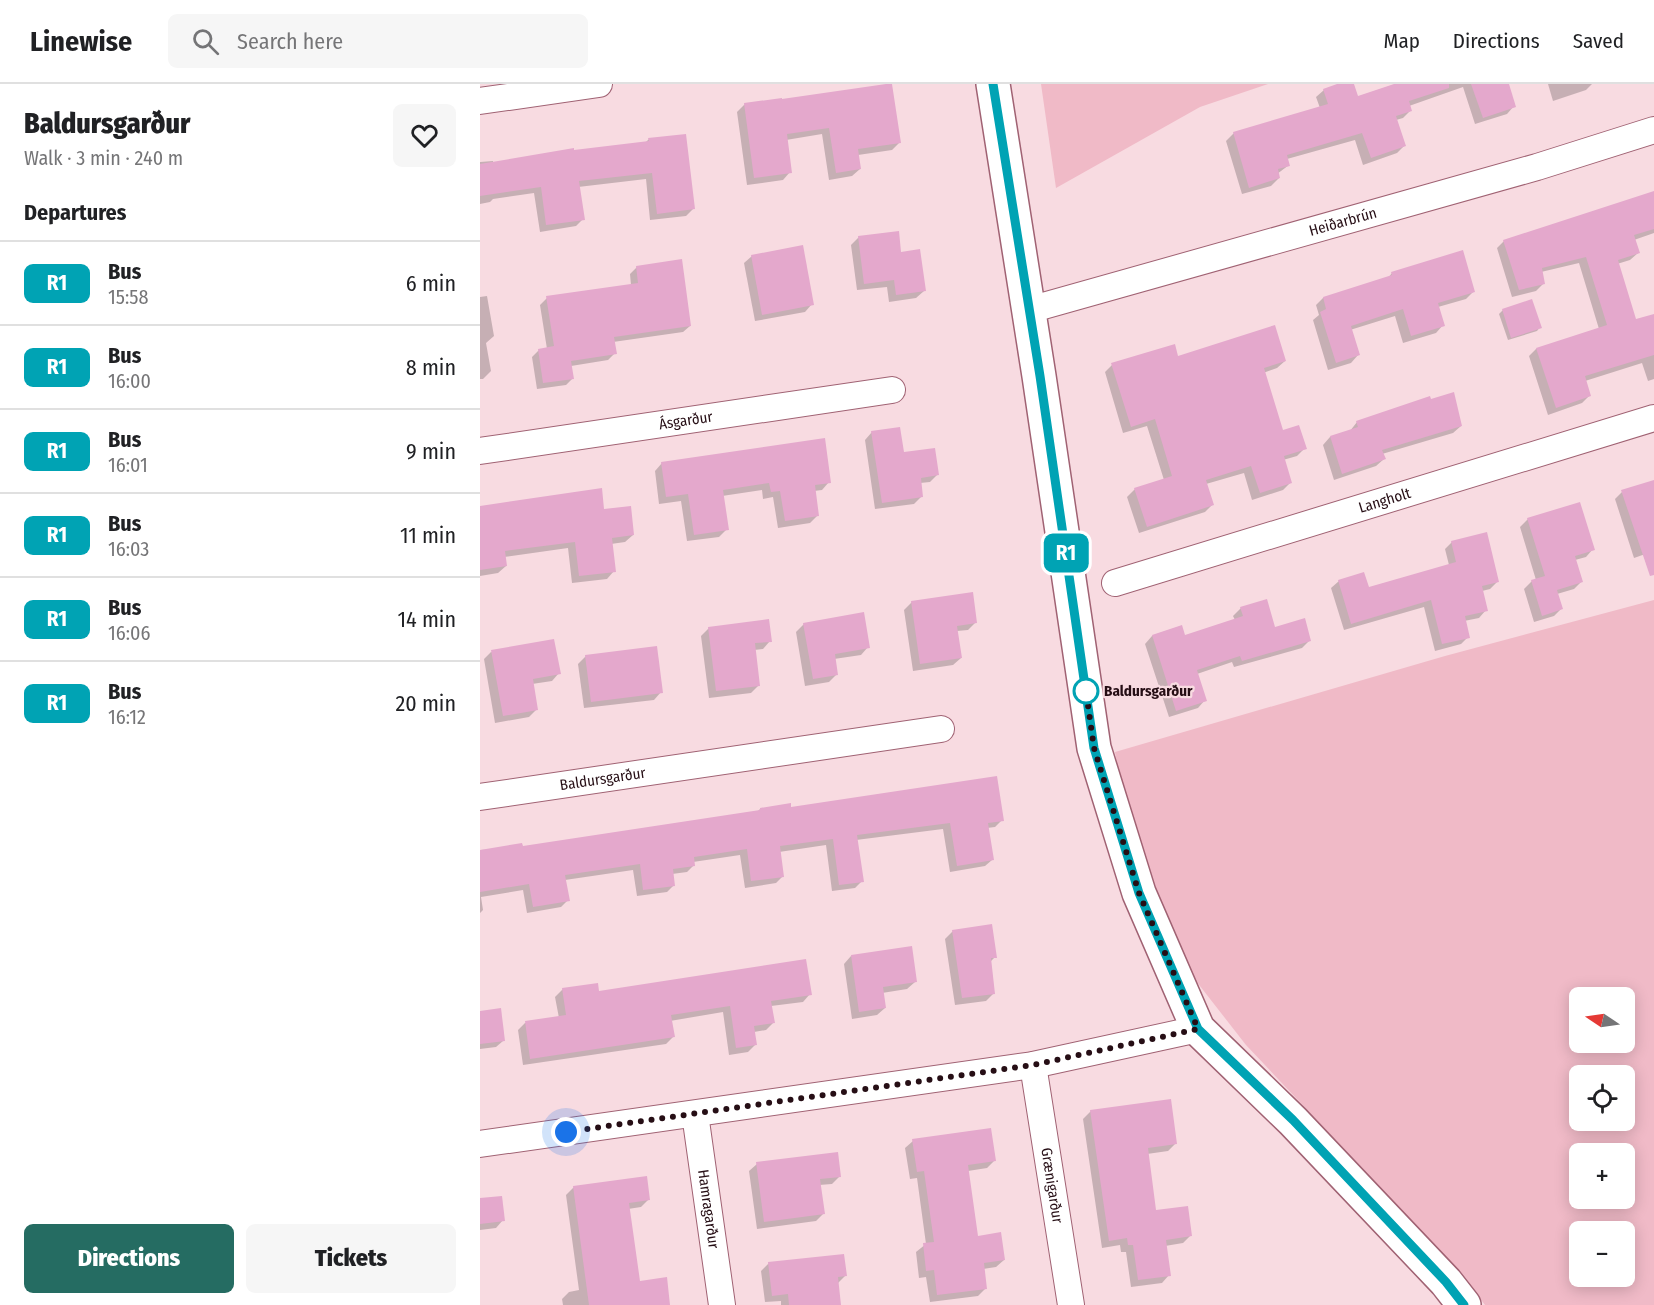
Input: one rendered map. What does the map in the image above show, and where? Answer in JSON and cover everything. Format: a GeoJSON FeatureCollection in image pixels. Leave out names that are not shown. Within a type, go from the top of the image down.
{"type":"FeatureCollection","features":[{"type":"Feature","properties":{"kind":"street"},"geometry":{"type":"LineString","coordinates":[[480,101],[599,84]]}},
{"type":"Feature","properties":{"kind":"street"},"geometry":{"type":"LineString","coordinates":[[993,84],[1094,748],[1139,893],[1198,1029],[1293,1120],[1446,1282],[1464,1305]]}},
{"type":"Feature","properties":{"kind":"street","name":"Heiðarbrún"},"geometry":{"type":"LineString","coordinates":[[1029,310],[1537,167],[1654,130]]}},
{"type":"Feature","properties":{"kind":"street","name":"Ásgarður"},"geometry":{"type":"LineString","coordinates":[[480,451],[892,390]]}},
{"type":"Feature","properties":{"kind":"street","name":"Langholt"},"geometry":{"type":"LineString","coordinates":[[1115,583],[1654,418]]}},
{"type":"Feature","properties":{"kind":"street","name":"Baldursgarður"},"geometry":{"type":"LineString","coordinates":[[480,797],[941,729]]}},
{"type":"Feature","properties":{"kind":"street"},"geometry":{"type":"LineString","coordinates":[[480,1144],[1033,1065],[1198,1029]]}},
{"type":"Feature","properties":{"kind":"street","name":"Grænigarður"},"geometry":{"type":"LineString","coordinates":[[1033,1065],[1071,1305]]}},
{"type":"Feature","properties":{"kind":"street","name":"Hamragarður"},"geometry":{"type":"LineString","coordinates":[[695,1113],[722,1305]]}},
{"type":"Feature","properties":{"kind":"shaded area"},"geometry":{"type":"Polygon","coordinates":[[[1041,84],[1268,84],[1200,107],[1056,188],[1041,84]]]}},
{"type":"Feature","properties":{"kind":"shaded area"},"geometry":{"type":"Polygon","coordinates":[[[1654,600],[1654,1305],[1485,1305],[1460,1272],[1246,1045],[1182,963],[1133,855],[1115,752],[1445,656],[1654,600]]]}},
{"type":"Feature","properties":{"kind":"building"},"geometry":{"type":"Polygon","coordinates":[[[892,84],[901,143],[858,149],[861,169],[836,173],[829,128],[787,134],[792,173],[754,178],[744,103],[892,84]]]}},
{"type":"Feature","properties":{"kind":"building"},"geometry":{"type":"Polygon","coordinates":[[[1337,84],[1354,84],[1358,96],[1394,84],[1449,84],[1449,88],[1409,101],[1412,111],[1396,116],[1406,146],[1371,158],[1362,133],[1287,155],[1290,166],[1278,169],[1280,178],[1249,188],[1233,132],[1328,104],[1323,89],[1337,84]]]}},
{"type":"Feature","properties":{"kind":"building"},"geometry":{"type":"Polygon","coordinates":[[[1471,84],[1509,84],[1516,107],[1483,118],[1471,84]]]}},
{"type":"Feature","properties":{"kind":"building"},"geometry":{"type":"Polygon","coordinates":[[[686,134],[695,209],[657,214],[652,173],[579,181],[585,220],[546,225],[541,187],[480,196],[480,164],[574,148],[574,150],[649,141],[648,138],[686,134]]]}},
{"type":"Feature","properties":{"kind":"building"},"geometry":{"type":"Polygon","coordinates":[[[1654,191],[1654,229],[1634,235],[1640,253],[1618,260],[1636,319],[1654,314],[1654,355],[1585,376],[1591,396],[1556,408],[1536,348],[1607,325],[1586,257],[1542,268],[1545,284],[1519,290],[1503,240],[1654,191]]]}},
{"type":"Feature","properties":{"kind":"building"},"geometry":{"type":"Polygon","coordinates":[[[899,231],[901,252],[920,249],[926,291],[896,295],[894,280],[864,284],[858,236],[899,231]]]}},
{"type":"Feature","properties":{"kind":"building"},"geometry":{"type":"Polygon","coordinates":[[[803,245],[814,305],[762,315],[751,255],[803,245]]]}},
{"type":"Feature","properties":{"kind":"building"},"geometry":{"type":"Polygon","coordinates":[[[1463,250],[1475,292],[1438,303],[1445,326],[1411,336],[1403,309],[1351,326],[1360,355],[1336,363],[1320,312],[1326,309],[1323,297],[1392,275],[1391,272],[1463,250]]]}},
{"type":"Feature","properties":{"kind":"building"},"geometry":{"type":"Polygon","coordinates":[[[682,259],[691,326],[614,337],[617,354],[571,361],[574,379],[543,383],[538,349],[554,346],[546,296],[638,283],[636,266],[682,259]]]}},
{"type":"Feature","properties":{"kind":"building"},"geometry":{"type":"Polygon","coordinates":[[[1532,299],[1542,328],[1511,338],[1502,309],[1532,299]]]}},
{"type":"Feature","properties":{"kind":"building"},"geometry":{"type":"Polygon","coordinates":[[[1275,325],[1286,361],[1264,368],[1283,430],[1299,425],[1307,449],[1284,456],[1292,483],[1260,493],[1251,466],[1206,480],[1214,505],[1147,527],[1134,488],[1172,476],[1155,419],[1131,427],[1111,363],[1175,344],[1178,356],[1275,325]]]}},
{"type":"Feature","properties":{"kind":"building"},"geometry":{"type":"Polygon","coordinates":[[[1454,392],[1462,426],[1382,450],[1386,459],[1342,474],[1330,436],[1358,427],[1356,421],[1430,396],[1431,399],[1454,392]]]}},
{"type":"Feature","properties":{"kind":"building"},"geometry":{"type":"Polygon","coordinates":[[[900,427],[904,452],[935,448],[939,475],[921,478],[923,497],[882,503],[871,431],[900,427]]]}},
{"type":"Feature","properties":{"kind":"building"},"geometry":{"type":"Polygon","coordinates":[[[825,438],[831,483],[815,485],[819,516],[785,521],[780,491],[771,492],[769,483],[723,490],[729,530],[694,535],[688,494],[666,497],[661,462],[825,438]]]}},
{"type":"Feature","properties":{"kind":"building"},"geometry":{"type":"Polygon","coordinates":[[[1654,480],[1654,575],[1650,576],[1621,490],[1654,480]]]}},
{"type":"Feature","properties":{"kind":"building"},"geometry":{"type":"Polygon","coordinates":[[[602,488],[604,509],[631,506],[634,535],[612,538],[616,572],[579,576],[575,542],[505,551],[507,566],[480,570],[480,506],[602,488]]]}},
{"type":"Feature","properties":{"kind":"building"},"geometry":{"type":"Polygon","coordinates":[[[1580,502],[1595,550],[1575,556],[1583,582],[1557,590],[1563,609],[1542,616],[1531,580],[1545,576],[1527,518],[1580,502]]]}},
{"type":"Feature","properties":{"kind":"building"},"geometry":{"type":"Polygon","coordinates":[[[1487,532],[1499,582],[1482,586],[1488,611],[1465,616],[1470,638],[1442,644],[1431,600],[1351,624],[1338,580],[1364,572],[1369,587],[1456,562],[1451,541],[1487,532]]]}},
{"type":"Feature","properties":{"kind":"building"},"geometry":{"type":"Polygon","coordinates":[[[973,592],[977,623],[957,626],[962,658],[920,664],[911,601],[973,592]]]}},
{"type":"Feature","properties":{"kind":"building"},"geometry":{"type":"Polygon","coordinates":[[[1267,599],[1275,627],[1305,618],[1311,641],[1242,661],[1240,656],[1197,670],[1207,701],[1176,711],[1152,635],[1182,625],[1185,635],[1243,616],[1240,607],[1267,599]]]}},
{"type":"Feature","properties":{"kind":"building"},"geometry":{"type":"Polygon","coordinates":[[[864,612],[870,648],[835,654],[838,675],[813,679],[803,623],[864,612]]]}},
{"type":"Feature","properties":{"kind":"building"},"geometry":{"type":"Polygon","coordinates":[[[769,619],[772,642],[755,643],[760,686],[716,691],[708,627],[769,619]]]}},
{"type":"Feature","properties":{"kind":"building"},"geometry":{"type":"Polygon","coordinates":[[[554,639],[561,674],[533,679],[538,710],[503,716],[491,650],[554,639]]]}},
{"type":"Feature","properties":{"kind":"building"},"geometry":{"type":"Polygon","coordinates":[[[657,646],[663,693],[591,702],[585,655],[657,646]]]}},
{"type":"Feature","properties":{"kind":"building"},"geometry":{"type":"Polygon","coordinates":[[[997,776],[1004,821],[988,823],[994,860],[957,866],[950,823],[857,835],[864,882],[839,885],[833,839],[780,846],[784,877],[751,881],[747,849],[694,857],[695,866],[673,869],[675,886],[643,890],[640,864],[565,875],[570,901],[533,907],[529,884],[480,892],[480,850],[522,843],[523,846],[760,810],[760,808],[791,803],[791,807],[997,776]]]}},
{"type":"Feature","properties":{"kind":"building"},"geometry":{"type":"Polygon","coordinates":[[[992,924],[997,958],[991,958],[995,994],[962,998],[952,930],[992,924]]]}},
{"type":"Feature","properties":{"kind":"building"},"geometry":{"type":"Polygon","coordinates":[[[912,946],[917,982],[883,987],[886,1008],[859,1012],[851,955],[912,946]]]}},
{"type":"Feature","properties":{"kind":"building"},"geometry":{"type":"Polygon","coordinates":[[[806,959],[812,995],[771,1001],[775,1023],[754,1026],[757,1045],[736,1048],[730,1006],[671,1015],[675,1037],[530,1059],[525,1021],[566,1015],[562,988],[598,983],[599,991],[806,959]]]}},
{"type":"Feature","properties":{"kind":"building"},"geometry":{"type":"Polygon","coordinates":[[[501,1008],[505,1041],[480,1044],[480,1011],[501,1008]]]}},
{"type":"Feature","properties":{"kind":"building"},"geometry":{"type":"Polygon","coordinates":[[[1171,1099],[1177,1144],[1148,1148],[1156,1210],[1188,1206],[1192,1236],[1166,1240],[1171,1276],[1138,1280],[1133,1245],[1128,1245],[1127,1238],[1109,1241],[1090,1110],[1171,1099]]]}},
{"type":"Feature","properties":{"kind":"building"},"geometry":{"type":"Polygon","coordinates":[[[991,1128],[996,1161],[968,1165],[978,1236],[1001,1232],[1005,1260],[984,1263],[987,1289],[937,1295],[934,1270],[926,1271],[923,1243],[934,1242],[924,1171],[917,1172],[912,1139],[991,1128]]]}},
{"type":"Feature","properties":{"kind":"building"},"geometry":{"type":"Polygon","coordinates":[[[838,1152],[841,1177],[820,1179],[825,1214],[764,1222],[756,1162],[838,1152]]]}},
{"type":"Feature","properties":{"kind":"building"},"geometry":{"type":"Polygon","coordinates":[[[647,1176],[650,1200],[629,1203],[640,1281],[667,1277],[670,1305],[589,1305],[573,1186],[647,1176]]]}},
{"type":"Feature","properties":{"kind":"building"},"geometry":{"type":"Polygon","coordinates":[[[502,1196],[505,1221],[480,1224],[480,1198],[502,1196]]]}},
{"type":"Feature","properties":{"kind":"building"},"geometry":{"type":"Polygon","coordinates":[[[844,1254],[847,1276],[838,1277],[841,1305],[789,1305],[788,1294],[772,1296],[768,1262],[844,1254]]]}},
{"type":"Feature","properties":{"kind":"bus line","name":"R1"},"geometry":{"type":"LineString","coordinates":[[993,84],[1040,376],[1094,748],[1139,893],[1198,1029],[1293,1120],[1446,1282],[1464,1305]]}},
{"type":"Feature","properties":{"kind":"place","name":"Baldursgarður"},"geometry":{"type":"Point","coordinates":[1086,691]}},
{"type":"Feature","properties":{"kind":"route"},"geometry":{"type":"LineString","coordinates":[[566,1132],[1033,1065],[1198,1029],[1139,893],[1094,748],[1086,691]]}}]}
